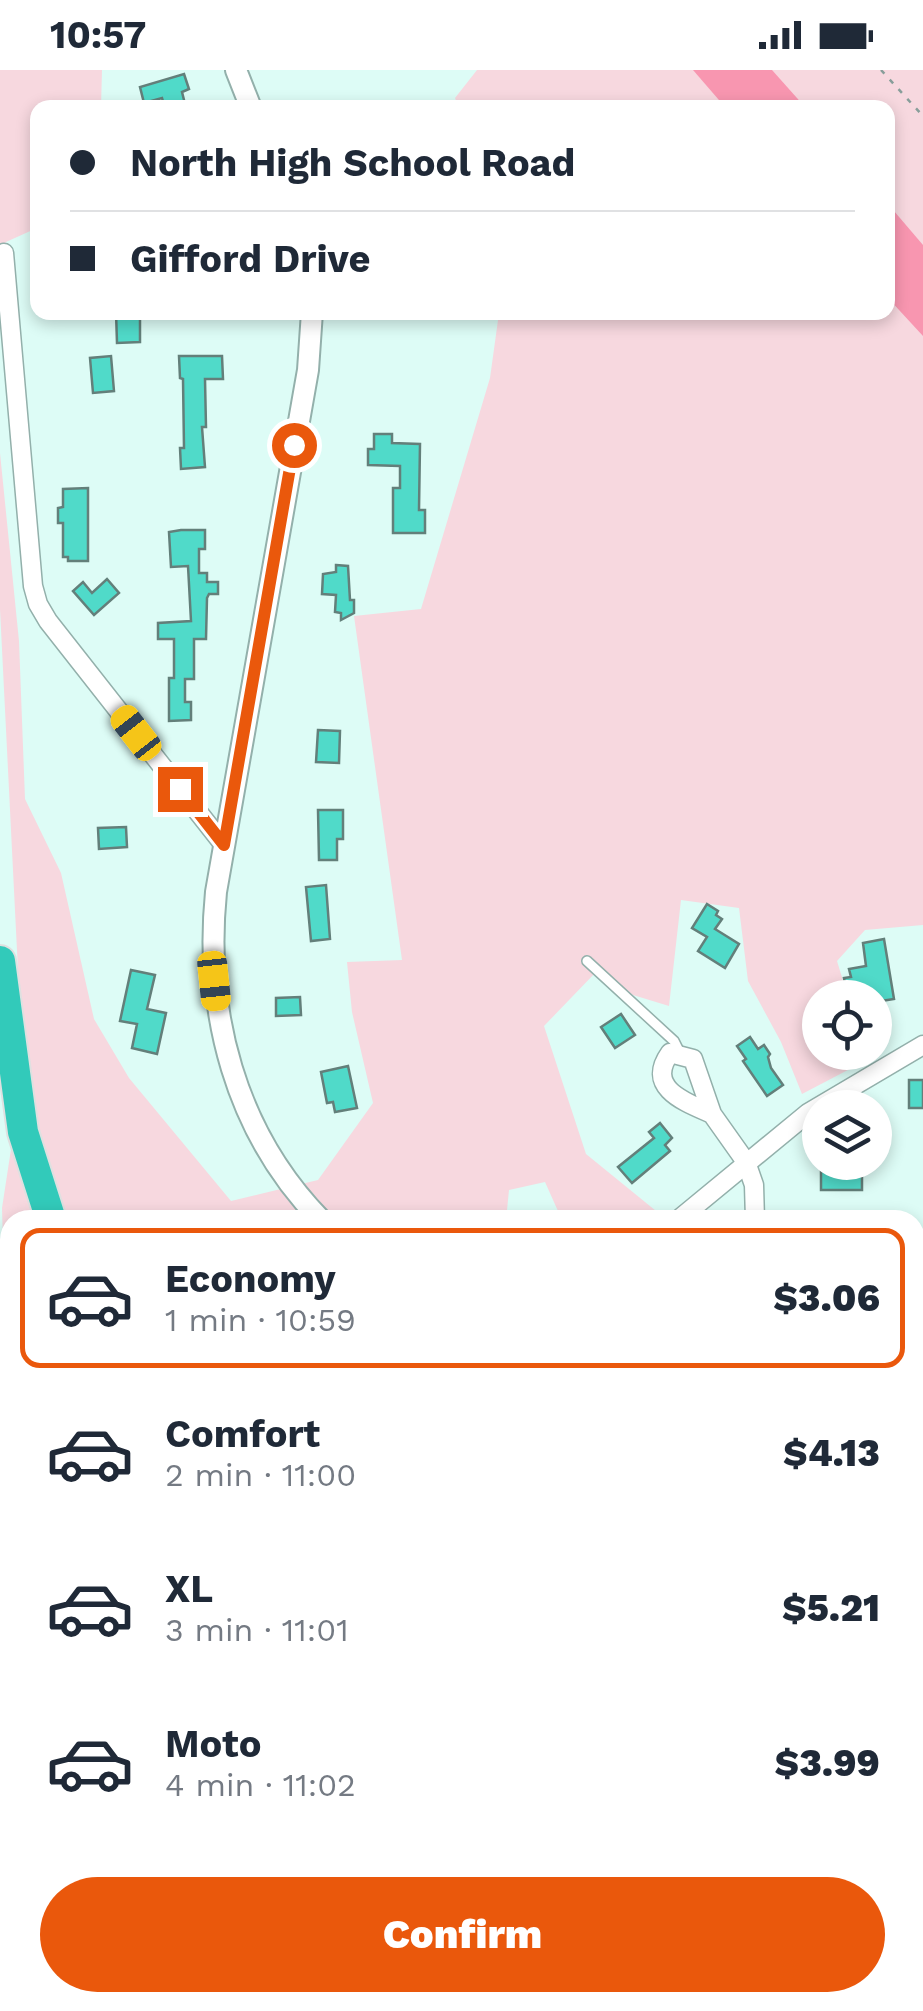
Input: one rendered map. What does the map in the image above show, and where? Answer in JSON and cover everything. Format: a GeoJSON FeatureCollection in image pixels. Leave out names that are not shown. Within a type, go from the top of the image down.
{"type":"FeatureCollection","features":[{"type":"Feature","properties":{"kind":"highway"},"geometry":{"type":"LineString","coordinates":[[0,961],[23,1132],[48,1210]]}},
{"type":"Feature","properties":{"kind":"street"},"geometry":{"type":"LineString","coordinates":[[236,70],[248,100]]}},
{"type":"Feature","properties":{"kind":"street"},"geometry":{"type":"LineString","coordinates":[[4,253],[38,604],[224,845]]}},
{"type":"Feature","properties":{"kind":"street"},"geometry":{"type":"LineString","coordinates":[[311,320],[308,370],[224,845],[213,924],[212,964],[226,1052],[248,1113],[266,1148],[312,1210]]}},
{"type":"Feature","properties":{"kind":"street"},"geometry":{"type":"LineString","coordinates":[[690,1210],[808,1113],[923,1045]]}},
{"type":"Feature","properties":{"kind":"street"},"geometry":{"type":"LineString","coordinates":[[712,1114],[667,1089],[661,1074],[662,1064],[670,1053],[693,1058],[712,1114],[746,1162],[754,1185],[755,1210]]}},
{"type":"Feature","properties":{"kind":"lane"},"geometry":{"type":"LineString","coordinates":[[587,961],[674,1041],[680,1053]]}},
{"type":"Feature","properties":{"kind":"path"},"geometry":{"type":"LineString","coordinates":[[881,70],[923,116]]}},
{"type":"Feature","properties":{"kind":"shaded area"},"geometry":{"type":"Polygon","coordinates":[[[0,70],[102,70],[101,100],[30,100],[30,231],[6,242],[0,250],[0,70]]]}},
{"type":"Feature","properties":{"kind":"shaded area"},"geometry":{"type":"Polygon","coordinates":[[[477,70],[695,70],[722,100],[456,100],[477,70]]]}},
{"type":"Feature","properties":{"kind":"shaded area"},"geometry":{"type":"Polygon","coordinates":[[[693,70],[772,70],[799,100],[719,100],[693,70]]]}},
{"type":"Feature","properties":{"kind":"shaded area"},"geometry":{"type":"Polygon","coordinates":[[[767,70],[923,70],[923,246],[895,214],[895,100],[794,100],[767,70]]]}},
{"type":"Feature","properties":{"kind":"shaded area"},"geometry":{"type":"Polygon","coordinates":[[[895,212],[923,245],[923,336],[895,306],[895,212]]]}},
{"type":"Feature","properties":{"kind":"shaded area"},"geometry":{"type":"Polygon","coordinates":[[[895,297],[923,330],[923,925],[865,930],[837,961],[843,980],[802,980],[802,1070],[848,1070],[810,1090],[802,1090],[802,1094],[781,1042],[748,981],[739,908],[681,900],[669,1006],[633,995],[597,971],[544,1026],[586,1154],[655,1210],[558,1210],[545,1182],[509,1190],[507,1210],[2,1210],[23,1071],[0,609],[0,453],[19,641],[25,799],[61,873],[94,1019],[129,1078],[231,1201],[318,1180],[373,1103],[352,1012],[347,962],[402,960],[354,616],[421,609],[490,378],[498,320],[895,320],[895,297]]]}},
{"type":"Feature","properties":{"kind":"building"},"geometry":{"type":"Polygon","coordinates":[[[184,74],[189,89],[182,92],[184,100],[143,100],[140,87],[184,74]]]}},
{"type":"Feature","properties":{"kind":"building"},"geometry":{"type":"Polygon","coordinates":[[[116,320],[140,320],[140,342],[117,343],[116,320]]]}},
{"type":"Feature","properties":{"kind":"building"},"geometry":{"type":"Polygon","coordinates":[[[111,356],[114,391],[93,393],[90,358],[111,356]]]}},
{"type":"Feature","properties":{"kind":"building"},"geometry":{"type":"Polygon","coordinates":[[[179,356],[222,356],[223,379],[205,379],[205,467],[181,469],[183,379],[179,356]]]}},
{"type":"Feature","properties":{"kind":"building"},"geometry":{"type":"Polygon","coordinates":[[[374,434],[392,434],[392,443],[420,444],[419,510],[425,510],[425,533],[393,533],[393,488],[400,488],[400,466],[368,465],[368,449],[374,449],[374,434]]]}},
{"type":"Feature","properties":{"kind":"building"},"geometry":{"type":"Polygon","coordinates":[[[88,488],[88,561],[68,561],[68,557],[63,557],[63,523],[58,523],[63,489],[88,488]]]}},
{"type":"Feature","properties":{"kind":"building"},"geometry":{"type":"Polygon","coordinates":[[[205,530],[205,549],[199,549],[199,573],[207,573],[207,582],[218,582],[218,594],[209,594],[207,598],[206,639],[194,639],[194,679],[185,679],[185,702],[191,702],[191,720],[169,721],[174,639],[158,639],[158,623],[191,621],[188,566],[171,567],[169,532],[205,530]]]}},
{"type":"Feature","properties":{"kind":"building"},"geometry":{"type":"Polygon","coordinates":[[[336,565],[348,566],[350,600],[354,600],[354,613],[341,620],[341,613],[335,612],[336,595],[322,594],[323,574],[336,572],[336,565]]]}},
{"type":"Feature","properties":{"kind":"building"},"geometry":{"type":"Polygon","coordinates":[[[107,579],[119,593],[94,615],[73,591],[83,582],[92,593],[107,579]]]}},
{"type":"Feature","properties":{"kind":"building"},"geometry":{"type":"Polygon","coordinates":[[[318,730],[340,731],[339,763],[316,762],[318,730]]]}},
{"type":"Feature","properties":{"kind":"building"},"geometry":{"type":"Polygon","coordinates":[[[318,810],[343,810],[343,839],[337,839],[337,860],[319,860],[318,810]]]}},
{"type":"Feature","properties":{"kind":"building"},"geometry":{"type":"Polygon","coordinates":[[[126,827],[127,847],[99,849],[98,828],[126,827]]]}},
{"type":"Feature","properties":{"kind":"building"},"geometry":{"type":"Polygon","coordinates":[[[326,885],[330,939],[311,941],[306,887],[326,885]]]}},
{"type":"Feature","properties":{"kind":"building"},"geometry":{"type":"Polygon","coordinates":[[[707,904],[722,919],[715,929],[739,944],[725,968],[698,951],[707,937],[692,928],[707,904]]]}},
{"type":"Feature","properties":{"kind":"building"},"geometry":{"type":"Polygon","coordinates":[[[884,939],[891,980],[844,980],[851,977],[849,969],[866,966],[863,943],[884,939]]]}},
{"type":"Feature","properties":{"kind":"building"},"geometry":{"type":"Polygon","coordinates":[[[131,970],[155,975],[147,1009],[166,1013],[157,1054],[132,1048],[137,1024],[120,1021],[131,970]]]}},
{"type":"Feature","properties":{"kind":"building"},"geometry":{"type":"Polygon","coordinates":[[[300,997],[301,1015],[276,1016],[276,998],[300,997]]]}},
{"type":"Feature","properties":{"kind":"building"},"geometry":{"type":"Polygon","coordinates":[[[621,1014],[635,1035],[615,1048],[601,1027],[621,1014]]]}},
{"type":"Feature","properties":{"kind":"building"},"geometry":{"type":"Polygon","coordinates":[[[750,1037],[758,1049],[764,1045],[770,1054],[771,1068],[783,1085],[767,1096],[737,1046],[750,1037]]]}},
{"type":"Feature","properties":{"kind":"building"},"geometry":{"type":"Polygon","coordinates":[[[348,1066],[357,1108],[335,1112],[333,1102],[327,1103],[321,1072],[348,1066]]]}},
{"type":"Feature","properties":{"kind":"building"},"geometry":{"type":"Polygon","coordinates":[[[909,1080],[923,1080],[923,1108],[909,1108],[909,1080]]]}},
{"type":"Feature","properties":{"kind":"building"},"geometry":{"type":"Polygon","coordinates":[[[660,1123],[672,1138],[665,1145],[670,1151],[632,1183],[618,1167],[654,1138],[649,1132],[660,1123]]]}},
{"type":"Feature","properties":{"kind":"building"},"geometry":{"type":"Polygon","coordinates":[[[821,1180],[862,1180],[862,1190],[821,1190],[821,1180]]]}},
{"type":"Feature","properties":{"kind":"route"},"geometry":{"type":"LineString","coordinates":[[180,789],[224,845],[294,445]]}}]}
